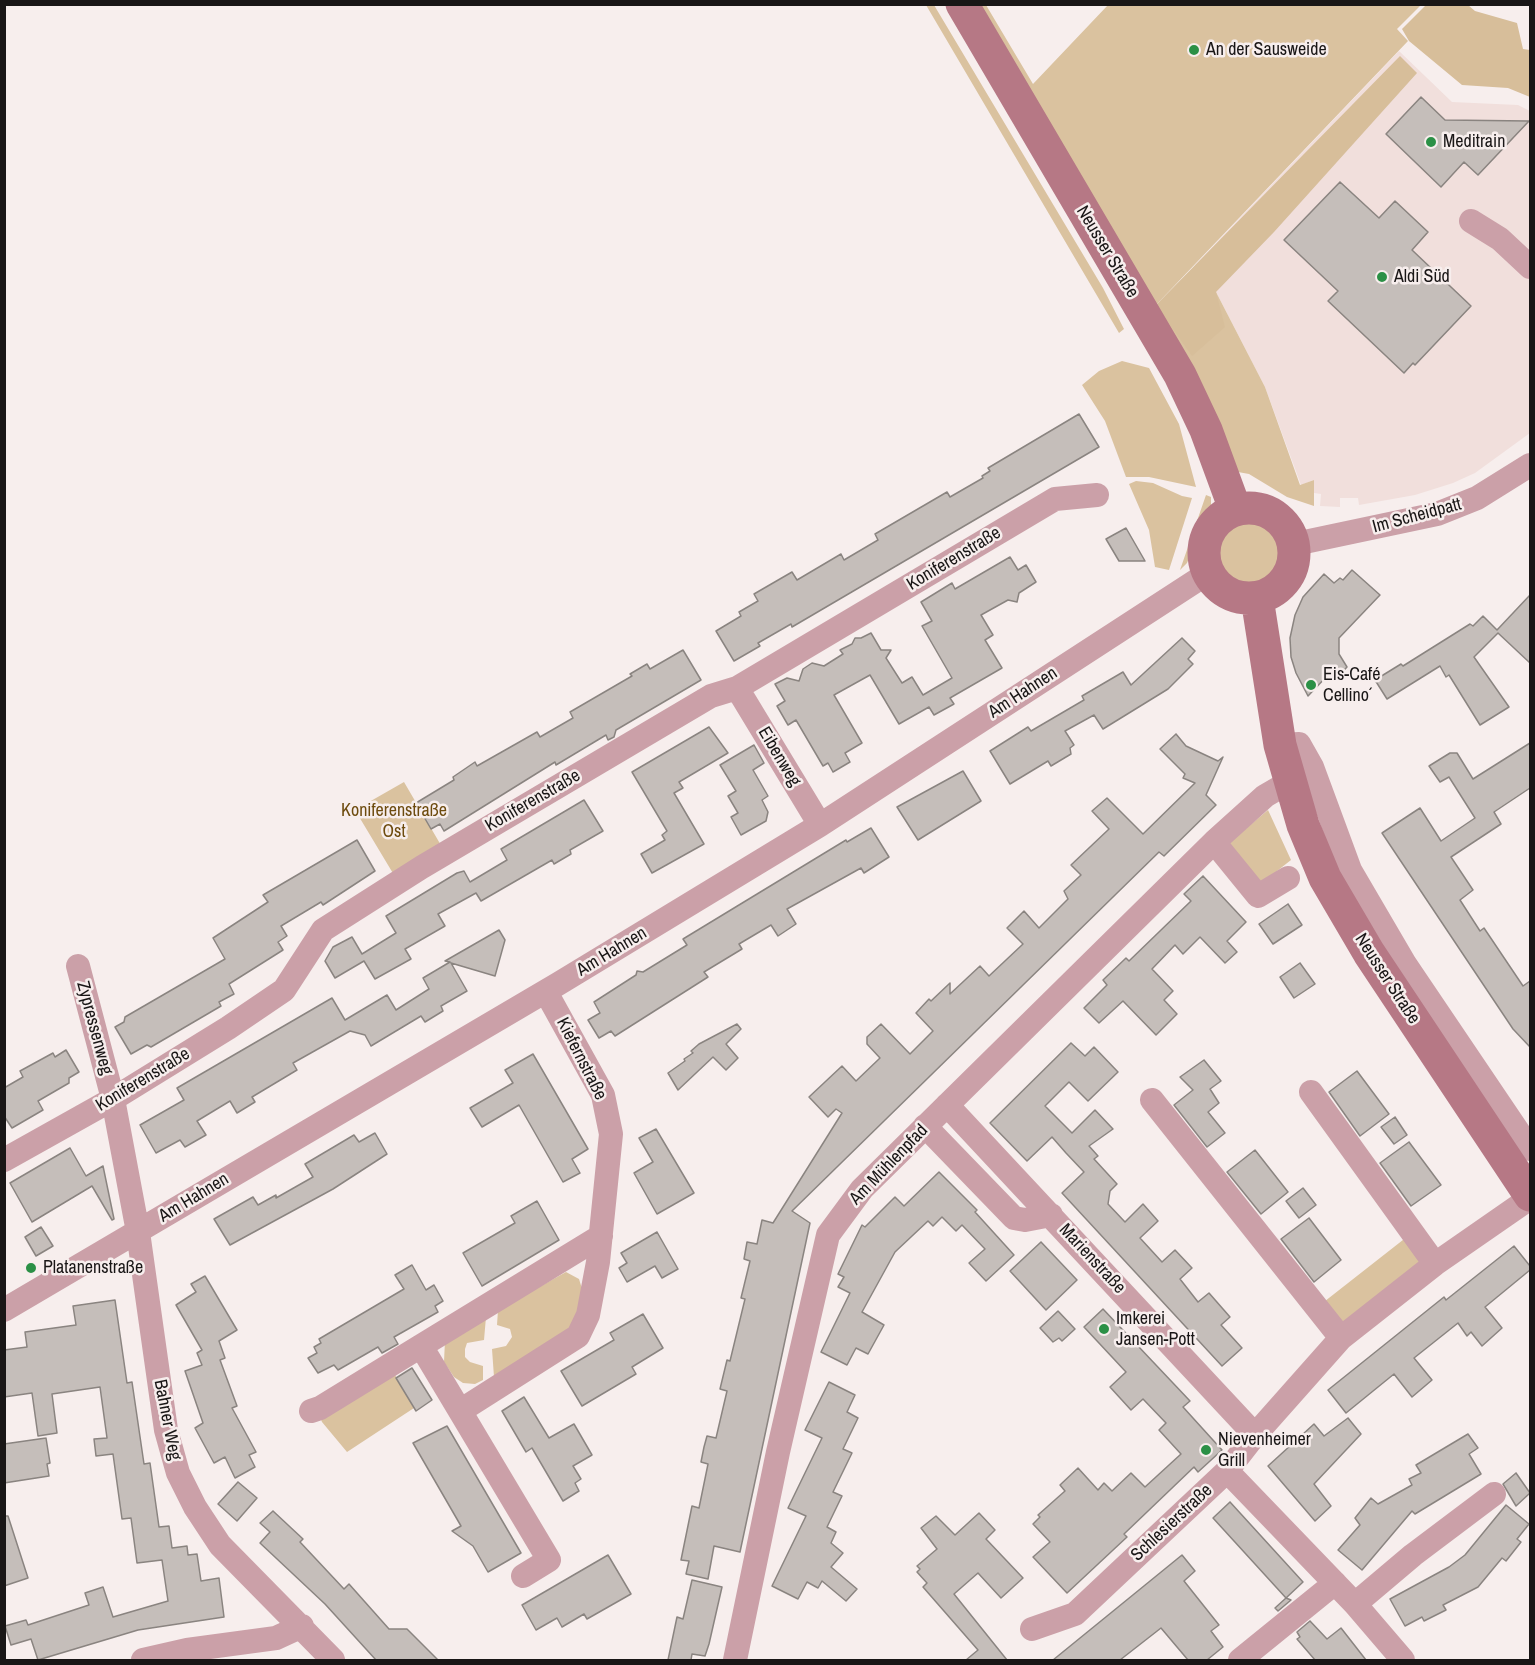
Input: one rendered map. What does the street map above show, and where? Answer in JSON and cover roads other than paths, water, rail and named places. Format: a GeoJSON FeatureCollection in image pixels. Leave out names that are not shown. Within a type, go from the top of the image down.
{"type":"FeatureCollection","features":[{"type":"Feature","properties":{"kind":"main road","name":"Neusser Straße"},"geometry":{"type":"LineString","coordinates":[[962,4],[1180,375],[1206,430],[1235,509]]}},
{"type":"Feature","properties":{"kind":"main road"},"geometry":{"type":"LineString","coordinates":[[1255,507],[1273,513],[1287,526],[1295,544],[1295,562],[1287,579],[1274,591],[1257,598],[1240,597],[1225,591],[1208,573],[1204,547],[1209,531],[1220,518],[1235,509],[1255,507]]}},
{"type":"Feature","properties":{"kind":"main road","name":"Neusser Straße"},"geometry":{"type":"LineString","coordinates":[[1257,598],[1280,745],[1303,825],[1341,907],[1530,1196]]}},
{"type":"Feature","properties":{"kind":"street"},"geometry":{"type":"LineString","coordinates":[[1471,221],[1500,239],[1530,267]]}},
{"type":"Feature","properties":{"kind":"street","name":"Im Scheidpatt"},"geometry":{"type":"LineString","coordinates":[[1295,544],[1437,514],[1477,498],[1530,465]]}},
{"type":"Feature","properties":{"kind":"street","name":"Koniferenstraße"},"geometry":{"type":"LineString","coordinates":[[4,1160],[113,1099],[228,1029],[284,990],[323,930],[357,906],[711,696],[737,688],[1055,500],[1097,495]]}},
{"type":"Feature","properties":{"kind":"street","name":"Am Hahnen"},"geometry":{"type":"LineString","coordinates":[[4,1310],[546,992],[820,825],[1208,573]]}},
{"type":"Feature","properties":{"kind":"street","name":"Eibenweg"},"geometry":{"type":"LineString","coordinates":[[737,688],[820,825]]}},
{"type":"Feature","properties":{"kind":"street","name":"Neusser Straße"},"geometry":{"type":"LineString","coordinates":[[1280,745],[1299,744],[1312,767],[1350,870],[1405,964],[1530,1149]]}},
{"type":"Feature","properties":{"kind":"street","name":"Am Mühlenpfad"},"geometry":{"type":"LineString","coordinates":[[735,1660],[778,1452],[828,1235],[862,1189],[1214,842],[1265,796],[1289,782]]}},
{"type":"Feature","properties":{"kind":"street"},"geometry":{"type":"LineString","coordinates":[[1214,842],[1258,896],[1288,878]]}},
{"type":"Feature","properties":{"kind":"street","name":"Zypressenweg"},"geometry":{"type":"LineString","coordinates":[[78,966],[113,1099],[138,1232]]}},
{"type":"Feature","properties":{"kind":"street","name":"Kiefernstraße"},"geometry":{"type":"LineString","coordinates":[[460,1411],[578,1336],[588,1315],[602,1236],[611,1134],[603,1095],[546,992]]}},
{"type":"Feature","properties":{"kind":"street"},"geometry":{"type":"LineString","coordinates":[[1311,1092],[1435,1264]]}},
{"type":"Feature","properties":{"kind":"street"},"geometry":{"type":"LineString","coordinates":[[1152,1100],[1341,1338]]}},
{"type":"Feature","properties":{"kind":"street","name":"Marienstraße"},"geometry":{"type":"LineString","coordinates":[[947,1106],[1255,1435]]}},
{"type":"Feature","properties":{"kind":"street","name":"Marienstraße"},"geometry":{"type":"LineString","coordinates":[[925,1126],[1014,1218],[1025,1220],[1051,1215]]}},
{"type":"Feature","properties":{"kind":"street"},"geometry":{"type":"LineString","coordinates":[[994,1198],[1015,1179]]}},
{"type":"Feature","properties":{"kind":"street","name":"Schlesierstraße"},"geometry":{"type":"LineString","coordinates":[[1032,1629],[1075,1614],[1227,1471],[1255,1435],[1341,1338],[1435,1264],[1530,1196]]}},
{"type":"Feature","properties":{"kind":"street","name":"Bahner Weg"},"geometry":{"type":"LineString","coordinates":[[138,1232],[166,1430],[178,1473],[195,1507],[220,1545],[333,1660]]}},
{"type":"Feature","properties":{"kind":"street"},"geometry":{"type":"LineString","coordinates":[[311,1411],[320,1408],[602,1236]]}},
{"type":"Feature","properties":{"kind":"street"},"geometry":{"type":"LineString","coordinates":[[421,1346],[549,1560],[523,1576]]}},
{"type":"Feature","properties":{"kind":"street"},"geometry":{"type":"LineString","coordinates":[[1227,1471],[1355,1604],[1403,1660]]}},
{"type":"Feature","properties":{"kind":"street"},"geometry":{"type":"LineString","coordinates":[[1355,1604],[1413,1555],[1494,1494]]}},
{"type":"Feature","properties":{"kind":"street"},"geometry":{"type":"LineString","coordinates":[[1240,1660],[1335,1583]]}},
{"type":"Feature","properties":{"kind":"street"},"geometry":{"type":"LineString","coordinates":[[143,1660],[187,1650],[276,1638],[302,1626]]}},
{"type":"Feature","properties":{"kind":"place","name":"An der Sausweide"},"geometry":{"type":"Point","coordinates":[1194,50]}},
{"type":"Feature","properties":{"kind":"place","name":"Meditrain"},"geometry":{"type":"Point","coordinates":[1431,142]}},
{"type":"Feature","properties":{"kind":"place","name":"Aldi Süd"},"geometry":{"type":"Point","coordinates":[1382,277]}},
{"type":"Feature","properties":{"kind":"place","name":"Eis-Café Cellino´"},"geometry":{"type":"Point","coordinates":[1311,685]}},
{"type":"Feature","properties":{"kind":"place","name":"Platanenstraße"},"geometry":{"type":"Point","coordinates":[31,1268]}},
{"type":"Feature","properties":{"kind":"place","name":"Imkerei Jansen-Pott"},"geometry":{"type":"Point","coordinates":[1104,1329]}},
{"type":"Feature","properties":{"kind":"place","name":"Nievenheimer Grill"},"geometry":{"type":"Point","coordinates":[1206,1450]}},
{"type":"Feature","properties":{"kind":"park label","name":"Koniferenstraße Ost"},"geometry":{"type":"Point","coordinates":[394,821]}}]}
